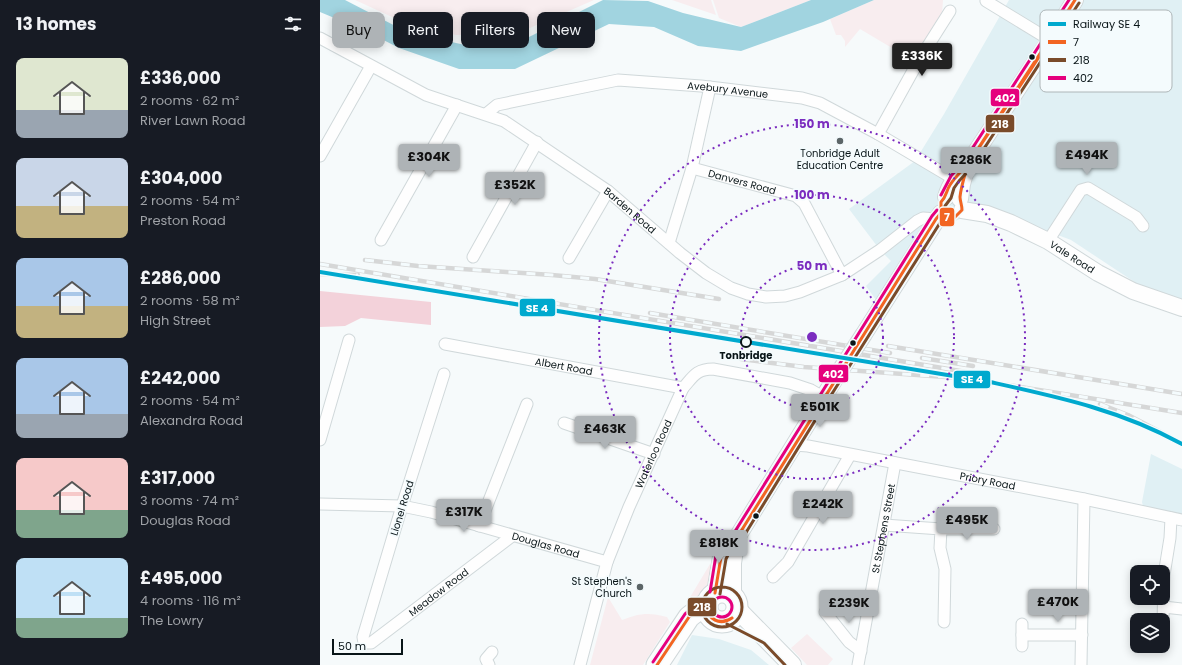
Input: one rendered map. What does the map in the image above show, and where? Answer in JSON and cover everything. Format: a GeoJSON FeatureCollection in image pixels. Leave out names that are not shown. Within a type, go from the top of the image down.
{"type":"FeatureCollection","features":[{"type":"Feature","properties":{"kind":"highway"},"geometry":{"type":"LineString","coordinates":[[657,665],[676,635],[695,626],[723,607]]}},
{"type":"Feature","properties":{"kind":"main road"},"geometry":{"type":"LineString","coordinates":[[1069,10],[1075,0]]}},
{"type":"Feature","properties":{"kind":"main road"},"geometry":{"type":"LineString","coordinates":[[956,202],[949,187],[954,179],[968,164],[1040,55]]}},
{"type":"Feature","properties":{"kind":"main road"},"geometry":{"type":"LineString","coordinates":[[956,202],[968,164]]}},
{"type":"Feature","properties":{"kind":"main road"},"geometry":{"type":"LineString","coordinates":[[792,665],[767,639],[723,607],[721,557],[725,550],[738,536],[823,397],[939,216],[941,202],[956,202]]}},
{"type":"Feature","properties":{"kind":"main road","name":"Vale Road"},"geometry":{"type":"LineString","coordinates":[[956,202],[1011,223],[1048,241],[1098,273],[1133,291],[1182,308]]}},
{"type":"Feature","properties":{"kind":"street"},"geometry":{"type":"LineString","coordinates":[[986,1],[1040,34]]}},
{"type":"Feature","properties":{"kind":"street"},"geometry":{"type":"LineString","coordinates":[[878,134],[919,60],[950,11]]}},
{"type":"Feature","properties":{"kind":"street","name":"Barden Road"},"geometry":{"type":"LineString","coordinates":[[320,38],[426,95],[504,121],[608,191],[706,273],[731,288],[748,294],[766,297],[785,296],[842,275],[880,250],[917,220],[939,216]]}},
{"type":"Feature","properties":{"kind":"street"},"geometry":{"type":"LineString","coordinates":[[320,156],[371,66]]}},
{"type":"Feature","properties":{"kind":"street","name":"Avebury Avenue"},"geometry":{"type":"LineString","coordinates":[[486,114],[497,105],[618,80],[710,87],[802,98],[818,102],[878,134],[954,179]]}},
{"type":"Feature","properties":{"kind":"street"},"geometry":{"type":"LineString","coordinates":[[669,243],[692,168],[710,87]]}},
{"type":"Feature","properties":{"kind":"street"},"geometry":{"type":"LineString","coordinates":[[381,240],[457,105]]}},
{"type":"Feature","properties":{"kind":"street"},"geometry":{"type":"LineString","coordinates":[[473,257],[537,142]]}},
{"type":"Feature","properties":{"kind":"street","name":"Danvers Road"},"geometry":{"type":"LineString","coordinates":[[692,168],[796,196],[804,203],[842,275]]}},
{"type":"Feature","properties":{"kind":"street"},"geometry":{"type":"LineString","coordinates":[[1048,241],[1081,190],[1088,188],[1136,217],[1143,226]]}},
{"type":"Feature","properties":{"kind":"street"},"geometry":{"type":"LineString","coordinates":[[569,258],[608,191]]}},
{"type":"Feature","properties":{"kind":"street"},"geometry":{"type":"LineString","coordinates":[[320,440],[349,340]]}},
{"type":"Feature","properties":{"kind":"street","name":"Albert Road"},"geometry":{"type":"LineString","coordinates":[[445,344],[684,388]]}},
{"type":"Feature","properties":{"kind":"street","name":"Waterloo Road"},"geometry":{"type":"LineString","coordinates":[[580,665],[607,562],[629,507],[684,388],[698,372],[713,369],[790,383],[811,390],[823,397]]}},
{"type":"Feature","properties":{"kind":"street","name":"Lionel Road"},"geometry":{"type":"LineString","coordinates":[[364,643],[363,637],[402,506],[444,374]]}},
{"type":"Feature","properties":{"kind":"street"},"geometry":{"type":"LineString","coordinates":[[479,526],[527,404]]}},
{"type":"Feature","properties":{"kind":"street"},"geometry":{"type":"LineString","coordinates":[[564,424],[654,454]]}},
{"type":"Feature","properties":{"kind":"street","name":"Priory Road"},"geometry":{"type":"LineString","coordinates":[[794,445],[1084,499],[1182,520]]}},
{"type":"Feature","properties":{"kind":"street"},"geometry":{"type":"LineString","coordinates":[[773,577],[788,562],[850,455]]}},
{"type":"Feature","properties":{"kind":"street","name":"St Stephens Street"},"geometry":{"type":"LineString","coordinates":[[858,665],[895,463]]}},
{"type":"Feature","properties":{"kind":"street"},"geometry":{"type":"LineString","coordinates":[[1081,665],[1084,499]]}},
{"type":"Feature","properties":{"kind":"street","name":"Douglas Road"},"geometry":{"type":"LineString","coordinates":[[320,504],[402,506],[431,512],[607,562]]}},
{"type":"Feature","properties":{"kind":"street"},"geometry":{"type":"LineString","coordinates":[[1164,613],[1164,575],[1170,538],[1171,518]]}},
{"type":"Feature","properties":{"kind":"street"},"geometry":{"type":"LineString","coordinates":[[884,525],[941,529],[994,529]]}},
{"type":"Feature","properties":{"kind":"street"},"geometry":{"type":"LineString","coordinates":[[941,529],[940,548],[945,569],[944,622]]}},
{"type":"Feature","properties":{"kind":"street","name":"Meadow Road"},"geometry":{"type":"LineString","coordinates":[[364,643],[371,643],[512,536]]}},
{"type":"Feature","properties":{"kind":"street"},"geometry":{"type":"LineString","coordinates":[[1164,607],[1182,609]]}},
{"type":"Feature","properties":{"kind":"street"},"geometry":{"type":"LineString","coordinates":[[825,612],[849,642],[861,651]]}},
{"type":"Feature","properties":{"kind":"street"},"geometry":{"type":"LineString","coordinates":[[1022,635],[1082,635]]}},
{"type":"Feature","properties":{"kind":"street"},"geometry":{"type":"LineString","coordinates":[[489,665],[486,659],[492,652]]}},
{"type":"Feature","properties":{"kind":"shaded area"},"geometry":{"type":"Polygon","coordinates":[[[355,0],[594,0],[566,12],[537,12],[537,25],[529,28],[529,12],[461,12],[461,35],[453,34],[453,12],[393,12],[393,17],[385,14],[385,12],[381,12],[355,0]]]}},
{"type":"Feature","properties":{"kind":"shaded area"},"geometry":{"type":"Polygon","coordinates":[[[672,0],[711,0],[716,15],[672,0]]]}},
{"type":"Feature","properties":{"kind":"shaded area"},"geometry":{"type":"Polygon","coordinates":[[[713,0],[811,0],[741,27],[719,18],[713,0]]]}},
{"type":"Feature","properties":{"kind":"shaded area"},"geometry":{"type":"Polygon","coordinates":[[[874,0],[943,0],[942,14],[922,51],[914,50],[912,54],[893,45],[892,48],[860,29],[845,47],[845,41],[841,35],[836,35],[830,19],[874,0]]]}},
{"type":"Feature","properties":{"kind":"shaded area"},"geometry":{"type":"Polygon","coordinates":[[[1009,0],[1182,0],[1182,302],[1139,285],[1071,240],[976,204],[971,214],[935,230],[876,300],[866,286],[891,261],[880,250],[849,209],[915,161],[944,114],[1009,0]]]}},
{"type":"Feature","properties":{"kind":"shaded area"},"geometry":{"type":"Polygon","coordinates":[[[320,291],[431,302],[431,325],[361,318],[345,326],[320,327],[320,291]]]}},
{"type":"Feature","properties":{"kind":"shaded area"},"geometry":{"type":"Polygon","coordinates":[[[1151,454],[1182,469],[1182,516],[1143,506],[1142,502],[1151,454]]]}},
{"type":"Feature","properties":{"kind":"shaded area"},"geometry":{"type":"Polygon","coordinates":[[[710,564],[713,568],[707,584],[702,594],[691,607],[686,604],[710,564]]]}},
{"type":"Feature","properties":{"kind":"shaded area"},"geometry":{"type":"Polygon","coordinates":[[[608,597],[622,620],[639,615],[655,614],[667,617],[670,622],[643,665],[590,665],[608,597]]]}},
{"type":"Feature","properties":{"kind":"shaded area"},"geometry":{"type":"Polygon","coordinates":[[[807,634],[833,659],[828,665],[807,665],[791,648],[807,634]]]}},
{"type":"Feature","properties":{"kind":"shaded area"},"geometry":{"type":"Polygon","coordinates":[[[692,635],[719,639],[751,650],[769,665],[677,665],[692,635]]]}},
{"type":"Feature","properties":{"kind":"water"},"geometry":{"type":"Polygon","coordinates":[[[320,0],[345,0],[368,12],[332,12],[332,17],[320,12],[320,0]]]}},
{"type":"Feature","properties":{"kind":"water"},"geometry":{"type":"Polygon","coordinates":[[[603,0],[648,1],[683,13],[741,27],[811,0],[874,0],[823,22],[741,51],[698,46],[654,27],[609,24],[595,31],[595,12],[579,12],[603,0]]]}},
{"type":"Feature","properties":{"kind":"water"},"geometry":{"type":"Polygon","coordinates":[[[385,21],[393,25],[393,45],[385,41],[385,21]]]}},
{"type":"Feature","properties":{"kind":"water"},"geometry":{"type":"Polygon","coordinates":[[[537,33],[537,48],[559,48],[515,69],[459,69],[399,48],[453,48],[453,42],[461,44],[461,48],[529,48],[529,37],[537,33]]]}},
{"type":"Feature","properties":{"kind":"railway"},"geometry":{"type":"LineString","coordinates":[[365,260],[418,266],[595,279],[719,299]]}},
{"type":"Feature","properties":{"kind":"railway"},"geometry":{"type":"LineString","coordinates":[[320,264],[984,375]]}},
{"type":"Feature","properties":{"kind":"railway"},"geometry":{"type":"LineString","coordinates":[[320,274],[358,275]]}},
{"type":"Feature","properties":{"kind":"railway"},"geometry":{"type":"LineString","coordinates":[[650,313],[890,353]]}},
{"type":"Feature","properties":{"kind":"railway"},"geometry":{"type":"LineString","coordinates":[[888,346],[1182,394]]}},
{"type":"Feature","properties":{"kind":"railway"},"geometry":{"type":"LineString","coordinates":[[922,358],[973,366]]}},
{"type":"Feature","properties":{"kind":"railway"},"geometry":{"type":"LineString","coordinates":[[741,359],[804,367],[974,379]]}},
{"type":"Feature","properties":{"kind":"railway"},"geometry":{"type":"LineString","coordinates":[[990,382],[1182,413]]}},
{"type":"Feature","properties":{"kind":"railway"},"geometry":{"type":"LineString","coordinates":[[1100,404],[1128,415],[1172,438]]}},
{"type":"Feature","properties":{"kind":"transit line","name":"402"},"geometry":{"type":"LineString","coordinates":[[1062,10],[1069,0]]}},
{"type":"Feature","properties":{"kind":"transit line","name":"7"},"geometry":{"type":"LineString","coordinates":[[1069,10],[1075,0]]}},
{"type":"Feature","properties":{"kind":"transit line","name":"7"},"geometry":{"type":"LineString","coordinates":[[1068,10],[1075,0]]}},
{"type":"Feature","properties":{"kind":"transit line","name":"218"},"geometry":{"type":"LineString","coordinates":[[1074,10],[1079,3]]}},
{"type":"Feature","properties":{"kind":"transit line","name":"402"},"geometry":{"type":"LineString","coordinates":[[941,195],[951,176],[964,161],[1040,44]]}},
{"type":"Feature","properties":{"kind":"transit line","name":"7"},"geometry":{"type":"LineString","coordinates":[[1040,54],[968,164],[1040,56]]}},
{"type":"Feature","properties":{"kind":"transit line","name":"218"},"geometry":{"type":"LineString","coordinates":[[720,594],[726,559],[729,553],[742,539],[945,215],[945,206],[951,198],[954,188],[972,167],[1040,63]]}},
{"type":"Feature","properties":{"kind":"transit line","name":"7"},"geometry":{"type":"LineString","coordinates":[[968,164],[963,180],[960,199],[962,210],[954,218],[947,217],[941,213],[941,202],[952,182],[968,164]]}},
{"type":"Feature","properties":{"kind":"transit line","name":"402"},"geometry":{"type":"LineString","coordinates":[[710,592],[716,555],[734,533],[937,210]]}},
{"type":"Feature","properties":{"kind":"transit line","name":"7"},"geometry":{"type":"LineString","coordinates":[[715,593],[721,557],[725,550],[738,536],[941,213]]}},
{"type":"Feature","properties":{"kind":"transit line"},"geometry":{"type":"LineString","coordinates":[[320,272],[990,382],[1064,399],[1112,413],[1159,432],[1182,444]]}},
{"type":"Feature","properties":{"kind":"transit line","name":"218"},"geometry":{"type":"LineString","coordinates":[[726,587],[733,590],[739,596],[742,607],[741,615],[733,624],[726,627],[718,627],[711,624],[703,615],[702,603],[705,596],[714,588],[726,587]]}},
{"type":"Feature","properties":{"kind":"transit line","name":"402"},"geometry":{"type":"LineString","coordinates":[[722,597],[729,600],[732,607],[729,614],[722,617],[715,614],[712,607],[715,600],[722,597]]}},
{"type":"Feature","properties":{"kind":"transit line","name":"402"},"geometry":{"type":"LineString","coordinates":[[653,662],[685,614],[704,599]]}},
{"type":"Feature","properties":{"kind":"transit line","name":"7"},"geometry":{"type":"LineString","coordinates":[[657,665],[689,617],[707,603]]}},
{"type":"Feature","properties":{"kind":"transit line","name":"7"},"geometry":{"type":"LineString","coordinates":[[707,605],[710,615],[715,620],[723,621],[732,618]]}},
{"type":"Feature","properties":{"kind":"transit line","name":"7"},"geometry":{"type":"LineString","coordinates":[[707,605],[709,614],[715,620],[723,621],[732,618]]}},
{"type":"Feature","properties":{"kind":"transit line","name":"218"},"geometry":{"type":"LineString","coordinates":[[727,624],[764,643],[785,665]]}},
{"type":"Feature","properties":{"kind":"place","name":"Tonbridge Adult Education Centre"},"geometry":{"type":"Point","coordinates":[840,141]}},
{"type":"Feature","properties":{"kind":"place","name":"Tonbridge"},"geometry":{"type":"Point","coordinates":[746,342]}},
{"type":"Feature","properties":{"kind":"place","name":"St Stephen's Church"},"geometry":{"type":"Point","coordinates":[640,587]}}]}
